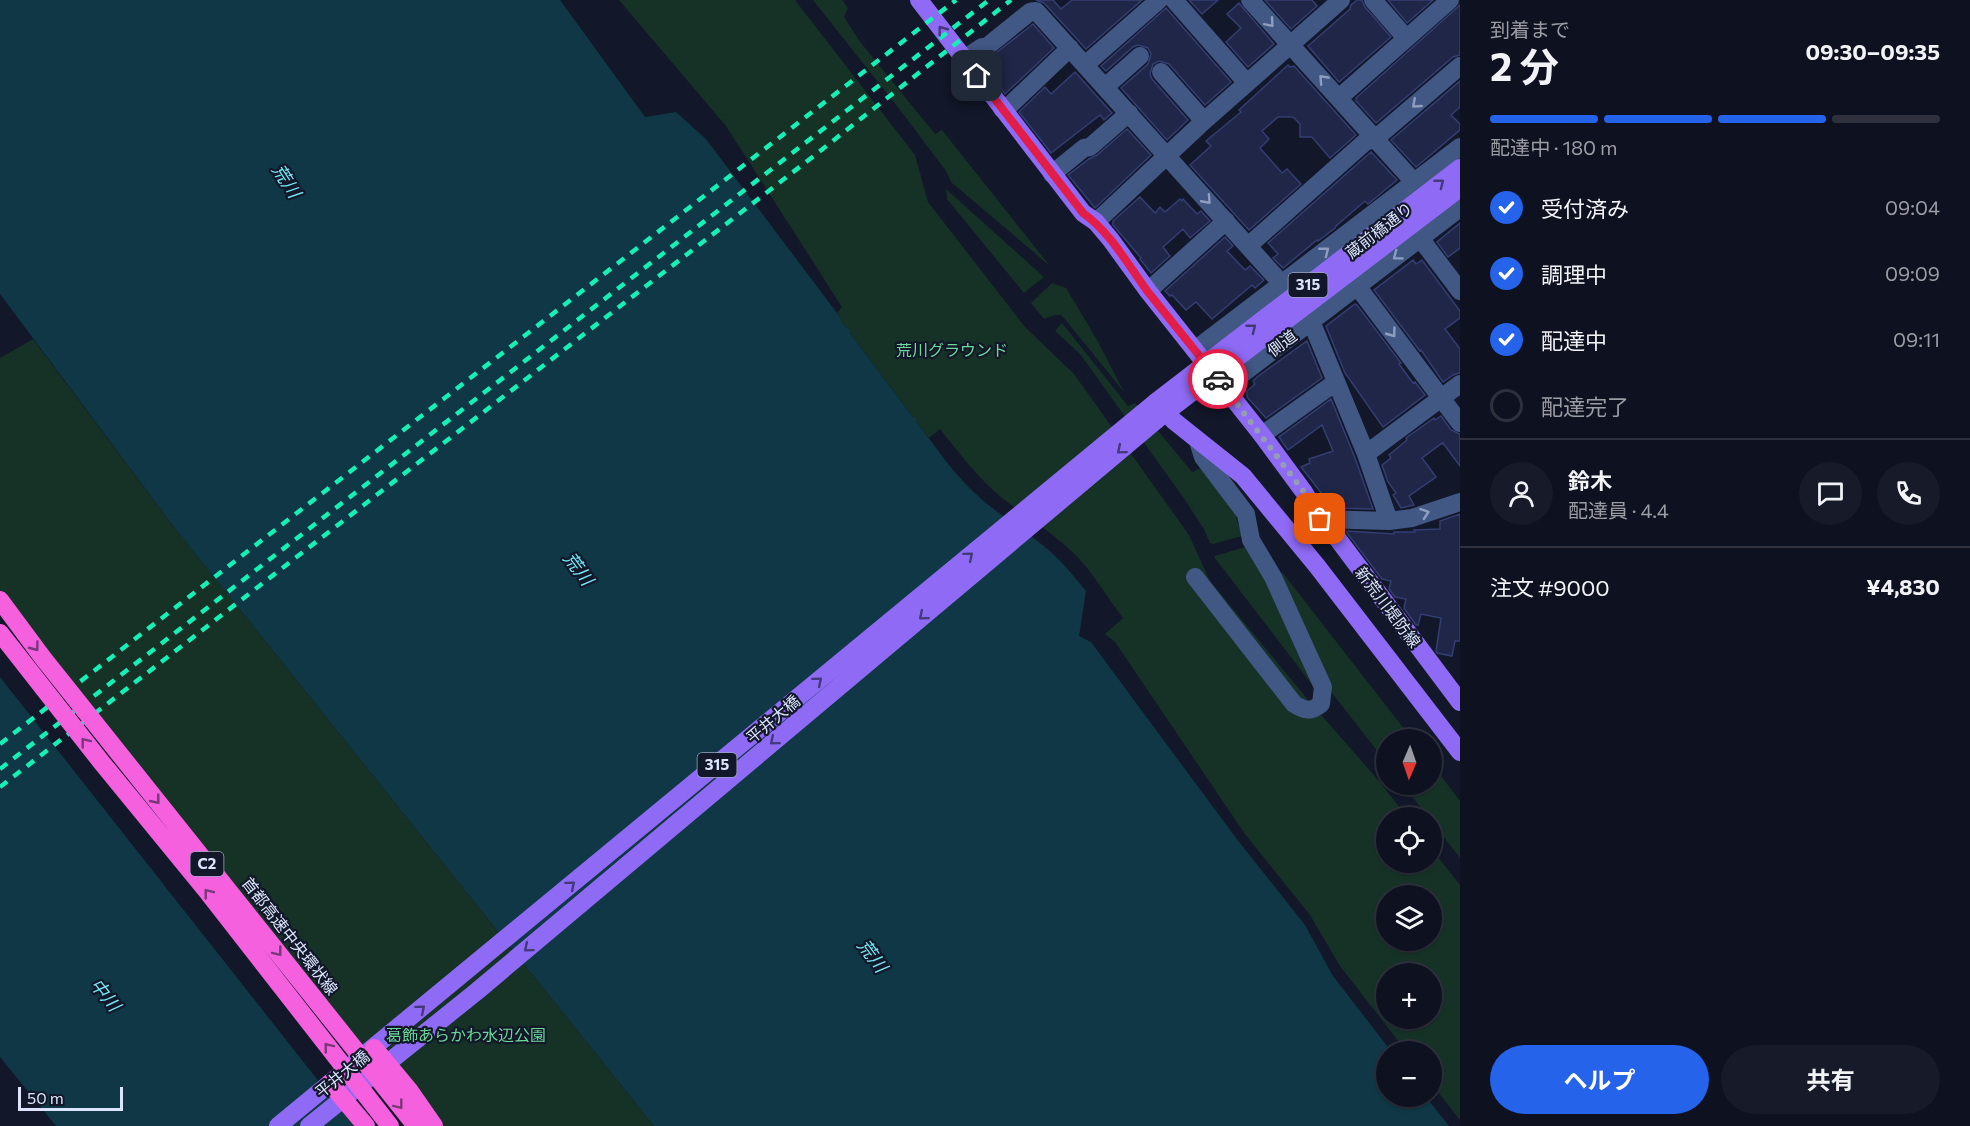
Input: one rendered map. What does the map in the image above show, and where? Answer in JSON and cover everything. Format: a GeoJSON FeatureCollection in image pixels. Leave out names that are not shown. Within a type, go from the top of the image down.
{"type":"FeatureCollection","features":[{"type":"Feature","properties":{"kind":"highway","name":"首都高速中央環状線"},"geometry":{"type":"LineString","coordinates":[[0,600],[416,1126]]}},
{"type":"Feature","properties":{"kind":"highway","name":"C2"},"geometry":{"type":"LineString","coordinates":[[0,633],[206,890],[390,1126]]}},
{"type":"Feature","properties":{"kind":"highway"},"geometry":{"type":"LineString","coordinates":[[374,1048],[434,1126]]}},
{"type":"Feature","properties":{"kind":"highway"},"geometry":{"type":"LineString","coordinates":[[330,1083],[366,1126]]}},
{"type":"Feature","properties":{"kind":"main road","name":"新荒川堤防線"},"geometry":{"type":"LineString","coordinates":[[920,0],[1052,174],[1083,213],[1096,222],[1262,435],[1304,492],[1320,519],[1328,526],[1460,702]]}},
{"type":"Feature","properties":{"kind":"main road","name":"蔵前橋通り"},"geometry":{"type":"LineString","coordinates":[[1161,407],[1460,168]]}},
{"type":"Feature","properties":{"kind":"main road","name":"蔵前橋通り"},"geometry":{"type":"LineString","coordinates":[[1161,407],[1460,188]]}},
{"type":"Feature","properties":{"kind":"main road","name":"新荒川堤防線"},"geometry":{"type":"LineString","coordinates":[[1161,407],[1174,422],[1243,476],[1317,566],[1460,752]]}},
{"type":"Feature","properties":{"kind":"main road","name":"平井大橋"},"geometry":{"type":"LineString","coordinates":[[278,1126],[1161,407]]}},
{"type":"Feature","properties":{"kind":"main road","name":"平井大橋"},"geometry":{"type":"LineString","coordinates":[[309,1126],[476,992],[1161,407]]}},
{"type":"Feature","properties":{"kind":"street"},"geometry":{"type":"LineString","coordinates":[[1085,65],[1159,0]]}},
{"type":"Feature","properties":{"kind":"street"},"geometry":{"type":"LineString","coordinates":[[1174,0],[1247,83]]}},
{"type":"Feature","properties":{"kind":"street"},"geometry":{"type":"LineString","coordinates":[[1250,0],[1340,97],[1414,182]]}},
{"type":"Feature","properties":{"kind":"street"},"geometry":{"type":"LineString","coordinates":[[1096,222],[1204,121],[1341,0]]}},
{"type":"Feature","properties":{"kind":"street"},"geometry":{"type":"LineString","coordinates":[[1373,0],[1406,38]]}},
{"type":"Feature","properties":{"kind":"street"},"geometry":{"type":"LineString","coordinates":[[1340,97],[1449,0]]}},
{"type":"Feature","properties":{"kind":"street"},"geometry":{"type":"LineString","coordinates":[[964,59],[982,47],[984,48],[1030,12],[1036,11],[1282,284],[1311,321],[1366,454],[1389,521]]}},
{"type":"Feature","properties":{"kind":"street"},"geometry":{"type":"LineString","coordinates":[[1002,109],[1009,106],[1070,48]]}},
{"type":"Feature","properties":{"kind":"street"},"geometry":{"type":"LineString","coordinates":[[1105,87],[1140,56]]}},
{"type":"Feature","properties":{"kind":"street"},"geometry":{"type":"LineString","coordinates":[[1248,246],[1365,142],[1376,138],[1460,66]]}},
{"type":"Feature","properties":{"kind":"street"},"geometry":{"type":"LineString","coordinates":[[1161,72],[1204,121]]}},
{"type":"Feature","properties":{"kind":"street"},"geometry":{"type":"LineString","coordinates":[[1052,174],[1084,148],[1090,147],[1129,113]]}},
{"type":"Feature","properties":{"kind":"street"},"geometry":{"type":"LineString","coordinates":[[1195,350],[1460,147]]}},
{"type":"Feature","properties":{"kind":"street","name":"側道"},"geometry":{"type":"LineString","coordinates":[[1224,387],[1460,208]]}},
{"type":"Feature","properties":{"kind":"street"},"geometry":{"type":"LineString","coordinates":[[1148,291],[1226,221]]}},
{"type":"Feature","properties":{"kind":"street"},"geometry":{"type":"LineString","coordinates":[[1420,238],[1460,291]]}},
{"type":"Feature","properties":{"kind":"street"},"geometry":{"type":"LineString","coordinates":[[1357,286],[1460,423]]}},
{"type":"Feature","properties":{"kind":"street"},"geometry":{"type":"LineString","coordinates":[[1262,435],[1336,382]]}},
{"type":"Feature","properties":{"kind":"street"},"geometry":{"type":"LineString","coordinates":[[1366,454],[1460,384]]}},
{"type":"Feature","properties":{"kind":"street"},"geometry":{"type":"LineString","coordinates":[[1195,577],[1294,704],[1304,710],[1313,710],[1322,704],[1323,687],[1273,577],[1251,540],[1245,514],[1203,457],[1198,441]]}},
{"type":"Feature","properties":{"kind":"street"},"geometry":{"type":"LineString","coordinates":[[1320,519],[1389,521],[1412,518],[1460,502]]}},
{"type":"Feature","properties":{"kind":"green space","name":"荒川グラウンド"},"geometry":{"type":"Polygon","coordinates":[[[619,0],[795,0],[915,155],[928,202],[1025,327],[1074,374],[1189,535],[1210,581],[1376,778],[1376,795],[1390,795],[1399,807],[1376,807],[1376,873],[1442,873],[1442,862],[1460,885],[1460,1120],[1442,1097],[1442,1041],[1398,1041],[1389,1029],[1442,1029],[1442,963],[1376,963],[1376,1012],[1340,966],[1310,915],[1245,834],[1115,642],[1105,634],[1123,618],[1093,575],[1064,544],[993,490],[940,429],[929,438],[850,333],[850,329],[845,327],[837,313],[842,307],[726,126],[619,0]]]}},
{"type":"Feature","properties":{"kind":"green space"},"geometry":{"type":"Polygon","coordinates":[[[813,0],[842,0],[848,8],[844,17],[861,43],[935,134],[942,130],[1050,266],[951,182],[946,171],[904,115],[813,0]]]}},
{"type":"Feature","properties":{"kind":"green space"},"geometry":{"type":"Polygon","coordinates":[[[946,189],[1044,277],[1024,293],[947,199],[946,189]]]}},
{"type":"Feature","properties":{"kind":"green space"},"geometry":{"type":"Polygon","coordinates":[[[1052,283],[1066,288],[1124,392],[1061,315],[1044,319],[1031,303],[1052,283]]]}},
{"type":"Feature","properties":{"kind":"green space"},"geometry":{"type":"Polygon","coordinates":[[[1062,323],[1128,406],[1135,403],[1192,472],[1201,468],[1234,510],[1242,536],[1210,543],[1204,529],[1183,497],[1080,354],[1055,331],[1062,323]]]}},
{"type":"Feature","properties":{"kind":"green space","name":"葛飾あらかわ水辺公園"},"geometry":{"type":"Polygon","coordinates":[[[33,339],[177,531],[654,1126],[425,1126],[0,590],[0,358],[33,339]]]}},
{"type":"Feature","properties":{"kind":"green space"},"geometry":{"type":"Polygon","coordinates":[[[1245,547],[1269,580],[1313,686],[1215,558],[1215,556],[1245,547]]]}},
{"type":"Feature","properties":{"kind":"green space"},"geometry":{"type":"Polygon","coordinates":[[[1282,572],[1404,729],[1376,729],[1376,749],[1328,688],[1278,577],[1282,572]]]}},
{"type":"Feature","properties":{"kind":"green space"},"geometry":{"type":"Polygon","coordinates":[[[1442,777],[1460,801],[1460,858],[1442,835],[1442,807],[1420,807],[1411,795],[1442,795],[1442,777]]]}},
{"type":"Feature","properties":{"kind":"water","name":"荒川"},"geometry":{"type":"Polygon","coordinates":[[[0,0],[560,0],[645,117],[676,112],[706,139],[837,313],[845,327],[850,329],[850,333],[913,417],[916,417],[916,421],[945,460],[969,488],[1051,552],[1086,591],[1079,636],[1091,642],[1236,838],[1305,925],[1333,976],[1383,1041],[1376,1041],[1376,1107],[1434,1107],[1449,1126],[654,1126],[177,531],[0,294],[0,0]]]}},
{"type":"Feature","properties":{"kind":"water","name":"中川"},"geometry":{"type":"Polygon","coordinates":[[[0,677],[354,1126],[56,1126],[0,1057],[0,677]]]}},
{"type":"Feature","properties":{"kind":"building"},"geometry":{"type":"Polygon","coordinates":[[[1036,0],[1053,0],[1061,9],[1072,0],[1142,0],[1086,49],[1044,3],[1036,0]]]}},
{"type":"Feature","properties":{"kind":"building"},"geometry":{"type":"Polygon","coordinates":[[[1189,0],[1218,0],[1202,14],[1189,0]]]}},
{"type":"Feature","properties":{"kind":"building"},"geometry":{"type":"Polygon","coordinates":[[[1265,0],[1312,0],[1317,6],[1291,29],[1265,0]]]}},
{"type":"Feature","properties":{"kind":"building"},"geometry":{"type":"Polygon","coordinates":[[[1357,0],[1362,0],[1365,7],[1391,37],[1339,82],[1308,46],[1357,0]]]}},
{"type":"Feature","properties":{"kind":"building"},"geometry":{"type":"Polygon","coordinates":[[[1388,0],[1433,0],[1407,23],[1388,0]]]}},
{"type":"Feature","properties":{"kind":"building"},"geometry":{"type":"Polygon","coordinates":[[[1239,3],[1274,44],[1248,67],[1226,42],[1241,28],[1227,14],[1239,3]]]}},
{"type":"Feature","properties":{"kind":"building"},"geometry":{"type":"Polygon","coordinates":[[[1460,5],[1460,55],[1453,57],[1376,123],[1356,101],[1356,98],[1460,5]]]}},
{"type":"Feature","properties":{"kind":"building"},"geometry":{"type":"Polygon","coordinates":[[[1166,8],[1231,82],[1205,105],[1169,64],[1159,61],[1153,64],[1150,74],[1152,79],[1188,120],[1167,140],[1121,88],[1148,64],[1151,54],[1148,48],[1138,45],[1133,47],[1106,71],[1101,66],[1166,8]]]}},
{"type":"Feature","properties":{"kind":"building"},"geometry":{"type":"Polygon","coordinates":[[[1033,24],[1054,48],[1005,94],[982,64],[1033,24]]]}},
{"type":"Feature","properties":{"kind":"building"},"geometry":{"type":"Polygon","coordinates":[[[1288,65],[1294,66],[1356,135],[1330,158],[1312,137],[1300,137],[1300,124],[1293,117],[1278,117],[1262,131],[1269,139],[1260,148],[1282,173],[1287,169],[1301,184],[1249,230],[1190,165],[1211,146],[1206,141],[1241,112],[1239,110],[1288,65]]]}},
{"type":"Feature","properties":{"kind":"building"},"geometry":{"type":"Polygon","coordinates":[[[1075,72],[1112,113],[1104,120],[1100,115],[1051,153],[1019,112],[1045,87],[1051,94],[1075,72]]]}},
{"type":"Feature","properties":{"kind":"building"},"geometry":{"type":"Polygon","coordinates":[[[1460,81],[1460,107],[1451,115],[1460,124],[1460,130],[1416,167],[1391,140],[1460,81]]]}},
{"type":"Feature","properties":{"kind":"building"},"geometry":{"type":"Polygon","coordinates":[[[1127,129],[1151,155],[1095,208],[1068,175],[1097,155],[1127,129]]]}},
{"type":"Feature","properties":{"kind":"building"},"geometry":{"type":"Polygon","coordinates":[[[1371,152],[1397,180],[1368,204],[1365,201],[1335,228],[1283,268],[1273,258],[1278,254],[1268,243],[1371,152]]]}},
{"type":"Feature","properties":{"kind":"building"},"geometry":{"type":"Polygon","coordinates":[[[1140,197],[1155,213],[1160,207],[1165,212],[1183,199],[1197,214],[1201,211],[1210,221],[1190,238],[1183,229],[1163,247],[1170,256],[1151,273],[1113,225],[1113,221],[1140,197]]]}},
{"type":"Feature","properties":{"kind":"building"},"geometry":{"type":"Polygon","coordinates":[[[1460,223],[1460,248],[1448,257],[1437,242],[1460,223]]]}},
{"type":"Feature","properties":{"kind":"building"},"geometry":{"type":"Polygon","coordinates":[[[1225,237],[1233,246],[1227,251],[1245,270],[1250,266],[1264,280],[1255,288],[1252,285],[1212,319],[1196,302],[1186,310],[1165,291],[1225,237]]]}},
{"type":"Feature","properties":{"kind":"building"},"geometry":{"type":"Polygon","coordinates":[[[1413,260],[1416,264],[1422,260],[1460,311],[1460,318],[1445,329],[1460,349],[1460,373],[1443,382],[1374,290],[1413,260]]]}},
{"type":"Feature","properties":{"kind":"building"},"geometry":{"type":"Polygon","coordinates":[[[1355,304],[1401,363],[1399,364],[1413,383],[1415,382],[1425,395],[1383,427],[1345,373],[1326,326],[1355,304]]]}},
{"type":"Feature","properties":{"kind":"building"},"geometry":{"type":"Polygon","coordinates":[[[1307,341],[1322,378],[1266,418],[1247,397],[1247,391],[1255,384],[1253,381],[1257,377],[1307,341]]]}},
{"type":"Feature","properties":{"kind":"building"},"geometry":{"type":"Polygon","coordinates":[[[1331,399],[1373,509],[1333,508],[1301,467],[1310,463],[1309,459],[1333,451],[1322,425],[1288,450],[1279,437],[1331,399]]]}},
{"type":"Feature","properties":{"kind":"building"},"geometry":{"type":"Polygon","coordinates":[[[1441,416],[1451,430],[1460,434],[1460,466],[1443,443],[1441,444],[1422,458],[1436,477],[1409,496],[1414,505],[1401,508],[1393,495],[1396,493],[1388,482],[1382,465],[1391,458],[1389,455],[1407,440],[1406,438],[1434,418],[1435,420],[1441,416]]]}},
{"type":"Feature","properties":{"kind":"building"},"geometry":{"type":"Polygon","coordinates":[[[1460,514],[1460,641],[1455,641],[1452,656],[1436,651],[1441,618],[1421,614],[1418,625],[1416,625],[1404,608],[1406,599],[1395,597],[1389,589],[1391,581],[1382,579],[1347,531],[1394,534],[1394,532],[1440,529],[1440,521],[1460,514]]]}},
{"type":"Feature","properties":{"kind":"railway"},"geometry":{"type":"LineString","coordinates":[[0,744],[956,0]]}},
{"type":"Feature","properties":{"kind":"railway"},"geometry":{"type":"LineString","coordinates":[[0,769],[989,0]]}},
{"type":"Feature","properties":{"kind":"railway"},"geometry":{"type":"LineString","coordinates":[[0,787],[815,155],[1011,0]]}},
{"type":"Feature","properties":{"kind":"way so far"},"geometry":{"type":"LineString","coordinates":[[1218,379],[1304,492],[1320,519]]}},
{"type":"Feature","properties":{"kind":"route"},"geometry":{"type":"LineString","coordinates":[[977,76],[1083,213],[1096,222],[1111,240],[1218,379]]}}]}
